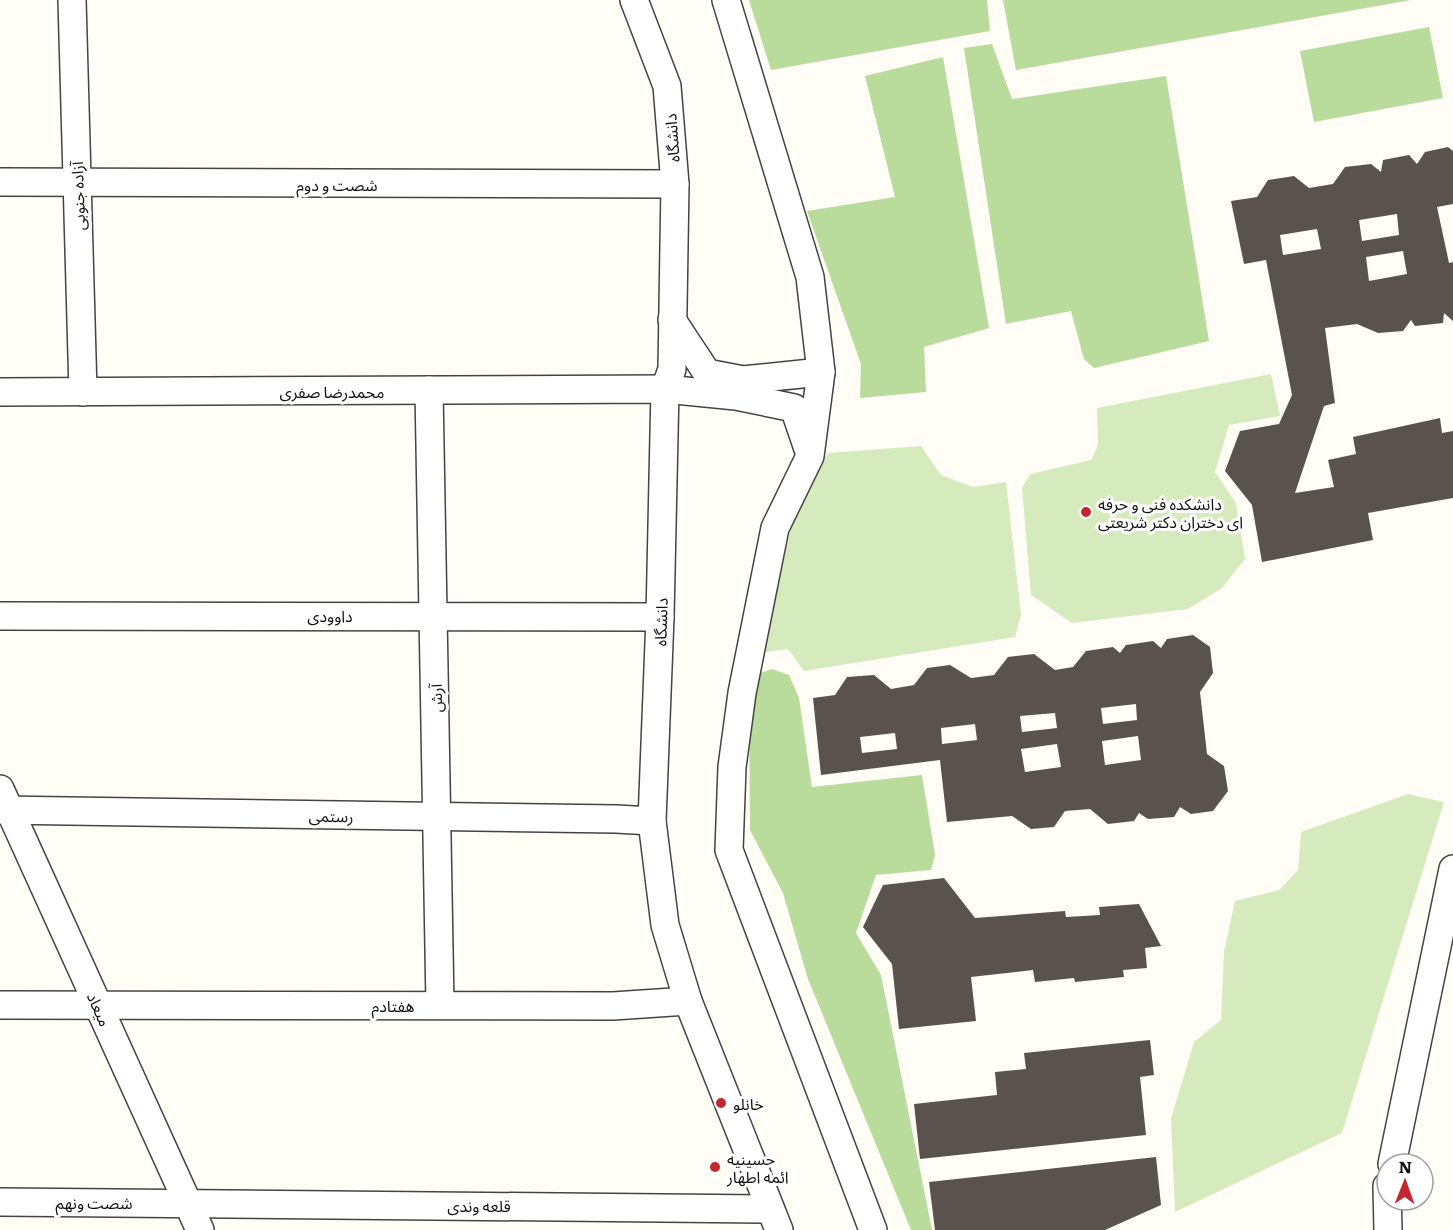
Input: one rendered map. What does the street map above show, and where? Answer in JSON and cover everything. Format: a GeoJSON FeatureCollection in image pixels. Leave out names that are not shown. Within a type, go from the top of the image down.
{"type":"FeatureCollection","features":[{"type":"Feature","properties":{"kind":"street","name":"آزاده جنوبی"},"geometry":{"type":"LineString","coordinates":[[72,0],[83,392]]}},
{"type":"Feature","properties":{"kind":"street","name":"دانشگاه"},"geometry":{"type":"LineString","coordinates":[[634,0],[667,86],[675,184],[672,369],[665,389],[660,617],[652,821],[665,925],[688,1001],[775,1219]]}},
{"type":"Feature","properties":{"kind":"street"},"geometry":{"type":"LineString","coordinates":[[726,0],[810,277],[821,372],[810,456],[775,528],[742,693],[732,767],[729,849],[873,1230]]}},
{"type":"Feature","properties":{"kind":"street","name":"شصت و دوم"},"geometry":{"type":"LineString","coordinates":[[0,182],[675,184]]}},
{"type":"Feature","properties":{"kind":"street"},"geometry":{"type":"LineString","coordinates":[[672,320],[707,373],[743,380],[821,372]]}},
{"type":"Feature","properties":{"kind":"street","name":"محمدرضا صفری"},"geometry":{"type":"LineString","coordinates":[[0,392],[665,389],[736,396],[794,408],[810,456]]}},
{"type":"Feature","properties":{"kind":"street","name":"آرش"},"geometry":{"type":"LineString","coordinates":[[429,390],[440,1005]]}},
{"type":"Feature","properties":{"kind":"street","name":"داوودی"},"geometry":{"type":"LineString","coordinates":[[0,616],[660,617]]}},
{"type":"Feature","properties":{"kind":"street","name":"رستمی"},"geometry":{"type":"LineString","coordinates":[[3,803],[652,821]]}},
{"type":"Feature","properties":{"kind":"street","name":"میعاد"},"geometry":{"type":"LineString","coordinates":[[3,803],[99,1006],[200,1230]]}},
{"type":"Feature","properties":{"kind":"street"},"geometry":{"type":"LineString","coordinates":[[1394,1152],[1453,869]]}},
{"type":"Feature","properties":{"kind":"street","name":"هفتادم"},"geometry":{"type":"LineString","coordinates":[[0,1005],[613,1006],[688,1001]]}},
{"type":"Feature","properties":{"kind":"street","name":"شصت ونهم"},"geometry":{"type":"LineString","coordinates":[[0,1202],[188,1203]]}},
{"type":"Feature","properties":{"kind":"street","name":"قلعه وندی"},"geometry":{"type":"LineString","coordinates":[[188,1203],[775,1219]]}},
{"type":"Feature","properties":{"kind":"street"},"geometry":{"type":"LineString","coordinates":[[1388,1212],[1388,1230]]}},
{"type":"Feature","properties":{"kind":"green space"},"geometry":{"type":"Polygon","coordinates":[[[749,0],[987,0],[990,31],[771,70],[749,0]]]}},
{"type":"Feature","properties":{"kind":"green space"},"geometry":{"type":"Polygon","coordinates":[[[1003,0],[1411,0],[1016,70],[1003,0]]]}},
{"type":"Feature","properties":{"kind":"green space"},"geometry":{"type":"Polygon","coordinates":[[[1429,27],[1443,98],[1314,122],[1300,51],[1429,27]]]}},
{"type":"Feature","properties":{"kind":"green space"},"geometry":{"type":"Polygon","coordinates":[[[992,44],[1012,99],[1166,76],[1209,341],[1094,368],[1084,359],[1071,311],[1006,324],[964,48],[992,44]]]}},
{"type":"Feature","properties":{"kind":"green space"},"geometry":{"type":"Polygon","coordinates":[[[943,57],[989,328],[924,347],[926,392],[860,398],[861,364],[807,211],[895,197],[865,76],[943,57]]]}},
{"type":"Feature","properties":{"kind":"green space"},"geometry":{"type":"Polygon","coordinates":[[[1271,374],[1280,416],[1229,425],[1215,472],[1236,503],[1245,559],[1222,588],[1188,609],[1072,623],[1031,595],[1022,488],[1030,474],[1091,460],[1098,445],[1097,408],[1271,374]]]}},
{"type":"Feature","properties":{"kind":"green space"},"geometry":{"type":"Polygon","coordinates":[[[921,446],[941,475],[973,487],[1006,482],[1021,615],[1015,637],[804,671],[788,649],[761,653],[792,525],[828,453],[921,446]]]}},
{"type":"Feature","properties":{"kind":"green space"},"geometry":{"type":"Polygon","coordinates":[[[772,669],[789,675],[799,698],[812,787],[922,775],[935,855],[931,870],[876,875],[856,933],[881,975],[932,1230],[911,1230],[808,979],[783,893],[750,830],[749,702],[758,674],[772,669]]]}},
{"type":"Feature","properties":{"kind":"green space"},"geometry":{"type":"Polygon","coordinates":[[[1408,794],[1444,802],[1342,1133],[1175,1212],[1171,1119],[1194,1042],[1221,1020],[1224,952],[1235,901],[1279,890],[1298,870],[1301,832],[1408,794]]]}},
{"type":"Feature","properties":{"kind":"building"},"geometry":{"type":"Polygon","coordinates":[[[1448,147],[1453,151],[1453,204],[1437,207],[1449,263],[1453,262],[1453,321],[1444,313],[1443,323],[1415,326],[1411,320],[1403,331],[1378,333],[1357,324],[1325,328],[1335,403],[1324,406],[1295,493],[1334,487],[1328,460],[1356,454],[1353,437],[1440,418],[1442,433],[1453,431],[1453,498],[1368,513],[1373,540],[1262,562],[1252,505],[1225,471],[1240,431],[1279,424],[1292,395],[1266,260],[1244,264],[1231,201],[1257,197],[1268,180],[1294,176],[1309,188],[1333,184],[1345,167],[1371,164],[1381,172],[1383,160],[1409,155],[1417,164],[1425,152],[1448,147]],[[1397,214],[1359,220],[1362,241],[1399,235],[1397,214]],[[1317,229],[1280,235],[1283,255],[1321,249],[1317,229]],[[1403,251],[1366,257],[1369,281],[1407,274],[1403,251]]]}},
{"type":"Feature","properties":{"kind":"building"},"geometry":{"type":"Polygon","coordinates":[[[1193,635],[1210,647],[1213,673],[1200,692],[1207,754],[1224,766],[1228,791],[1213,811],[1191,814],[1180,807],[1174,817],[1148,819],[1139,813],[1134,821],[1108,824],[1090,809],[1065,811],[1054,827],[1031,829],[1012,816],[947,822],[940,760],[821,775],[813,698],[835,695],[847,677],[874,675],[891,689],[914,685],[927,668],[950,665],[971,678],[994,675],[1008,657],[1034,654],[1055,670],[1073,667],[1086,651],[1113,647],[1120,653],[1126,645],[1153,641],[1161,648],[1167,639],[1193,635]],[[1136,704],[1101,708],[1103,724],[1137,720],[1136,704]],[[1055,713],[1020,716],[1022,732],[1057,728],[1055,713]],[[975,724],[941,728],[942,744],[977,740],[975,724]],[[895,733],[860,737],[862,753],[897,749],[895,733]],[[1138,736],[1102,741],[1105,765],[1141,760],[1138,736]],[[1057,744],[1021,749],[1025,772],[1061,767],[1057,744]]]}},
{"type":"Feature","properties":{"kind":"building"},"geometry":{"type":"Polygon","coordinates":[[[944,878],[975,918],[1065,911],[1066,917],[1100,915],[1099,907],[1139,904],[1161,946],[1145,948],[1147,968],[1123,970],[1124,977],[1075,982],[1074,978],[1035,982],[1033,970],[971,977],[976,1021],[899,1029],[892,964],[863,927],[883,885],[944,878]]]}},
{"type":"Feature","properties":{"kind":"building"},"geometry":{"type":"Polygon","coordinates":[[[1150,1040],[1154,1075],[1140,1077],[1146,1135],[920,1159],[914,1104],[997,1095],[995,1072],[1026,1069],[1024,1053],[1150,1040]]]}},
{"type":"Feature","properties":{"kind":"building"},"geometry":{"type":"Polygon","coordinates":[[[1156,1157],[1161,1205],[1105,1230],[935,1230],[929,1182],[1156,1157]]]}},
{"type":"Feature","properties":{"kind":"place","name":"دانشکده فنی و حرفه ای دختران دکتر شریعتی"},"geometry":{"type":"Point","coordinates":[1086,512]}},
{"type":"Feature","properties":{"kind":"place","name":"خانلو"},"geometry":{"type":"Point","coordinates":[721,1103]}},
{"type":"Feature","properties":{"kind":"place","name":"حسینیه ائمه اطهار"},"geometry":{"type":"Point","coordinates":[715,1167]}}]}
